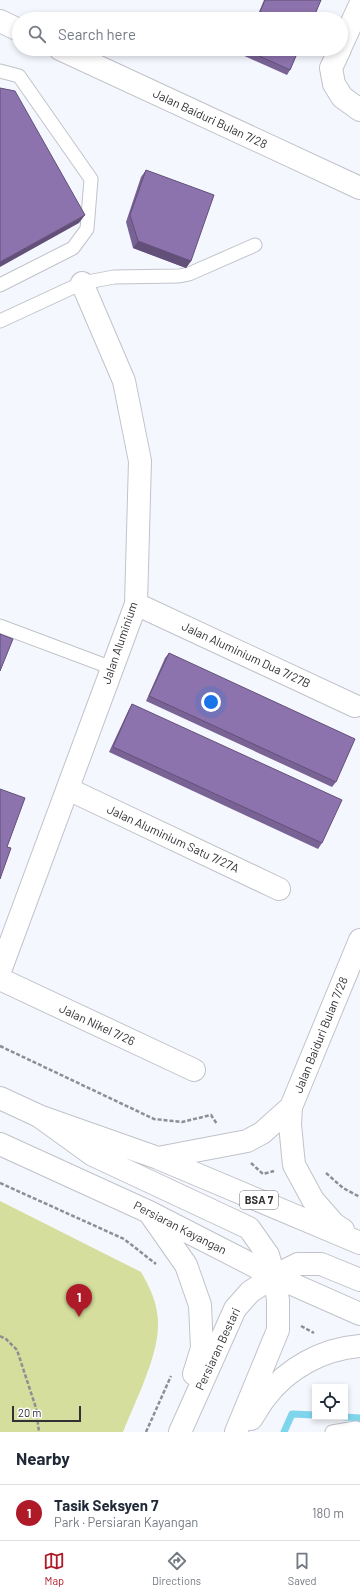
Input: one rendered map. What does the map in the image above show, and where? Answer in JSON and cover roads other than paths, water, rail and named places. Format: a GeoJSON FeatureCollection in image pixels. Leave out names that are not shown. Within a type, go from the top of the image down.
{"type":"FeatureCollection","features":[{"type":"Feature","properties":{"kind":"main road"},"geometry":{"type":"LineString","coordinates":[[348,31],[360,5]]}},
{"type":"Feature","properties":{"kind":"main road"},"geometry":{"type":"LineString","coordinates":[[0,21],[12,27]]}},
{"type":"Feature","properties":{"kind":"main road","name":"Jalan Baiduri Bulan 7/28"},"geometry":{"type":"LineString","coordinates":[[75,56],[360,188]]}},
{"type":"Feature","properties":{"kind":"main road"},"geometry":{"type":"LineString","coordinates":[[337,56],[331,68],[334,84],[342,97],[360,110]]}},
{"type":"Feature","properties":{"kind":"main road","name":"Jalan Aluminium"},"geometry":{"type":"LineString","coordinates":[[0,971],[136,604],[140,461],[124,381],[82,283]]}},
{"type":"Feature","properties":{"kind":"main road","name":"Jalan Aluminium Dua 7/27B"},"geometry":{"type":"LineString","coordinates":[[136,604],[355,706]]}},
{"type":"Feature","properties":{"kind":"main road","name":"Jalan Aluminium Satu 7/27A"},"geometry":{"type":"LineString","coordinates":[[68,789],[279,888]]}},
{"type":"Feature","properties":{"kind":"main road","name":"Jalan Baiduri Bulan 7/28"},"geometry":{"type":"LineString","coordinates":[[291,1107],[360,940]]}},
{"type":"Feature","properties":{"kind":"main road","name":"Jalan Nikel 7/26"},"geometry":{"type":"LineString","coordinates":[[0,979],[194,1070]]}},
{"type":"Feature","properties":{"kind":"main road","name":"BSA 7"},"geometry":{"type":"LineString","coordinates":[[0,1098],[39,1116],[158,1158],[360,1242]]}},
{"type":"Feature","properties":{"kind":"main road"},"geometry":{"type":"LineString","coordinates":[[158,1158],[247,1141],[262,1133],[291,1107]]}},
{"type":"Feature","properties":{"kind":"main road"},"geometry":{"type":"LineString","coordinates":[[291,1107],[290,1125],[294,1165],[313,1200],[334,1224],[360,1242]]}},
{"type":"Feature","properties":{"kind":"main road"},"geometry":{"type":"LineString","coordinates":[[39,1116],[93,1155],[249,1228],[268,1255],[274,1276],[278,1300],[278,1330],[236,1432]]}},
{"type":"Feature","properties":{"kind":"main road","name":"Persiaran Kayangan"},"geometry":{"type":"LineString","coordinates":[[0,1144],[149,1212],[274,1276],[360,1314]]}},
{"type":"Feature","properties":{"kind":"main road"},"geometry":{"type":"LineString","coordinates":[[149,1212],[186,1265],[200,1305],[202,1348],[174,1432]]}},
{"type":"Feature","properties":{"kind":"main road","name":"Persiaran Bestari"},"geometry":{"type":"LineString","coordinates":[[180,1432],[235,1309],[250,1292],[274,1276],[298,1264],[321,1264],[360,1280]]}},
{"type":"Feature","properties":{"kind":"main road"},"geometry":{"type":"LineString","coordinates":[[243,1432],[265,1398],[287,1374],[311,1359],[344,1347],[360,1346]]}},
{"type":"Feature","properties":{"kind":"lane"},"geometry":{"type":"LineString","coordinates":[[0,71],[19,76],[91,179],[87,229],[73,248],[0,285]]}},
{"type":"Feature","properties":{"kind":"lane"},"geometry":{"type":"LineString","coordinates":[[0,321],[82,283],[114,277],[179,276],[189,274],[255,244]]}},
{"type":"Feature","properties":{"kind":"lane"},"geometry":{"type":"LineString","coordinates":[[0,626],[112,668]]}},
{"type":"Feature","properties":{"kind":"lane"},"geometry":{"type":"LineString","coordinates":[[332,1432],[356,1428],[360,1430]]}},
{"type":"Feature","properties":{"kind":"waterway"},"geometry":{"type":"LineString","coordinates":[[284,1432],[292,1414],[312,1415]]}},
{"type":"Feature","properties":{"kind":"waterway"},"geometry":{"type":"LineString","coordinates":[[348,1417],[360,1418]]}},
{"type":"Feature","properties":{"kind":"place","name":"Tasik Seksyen 7"},"geometry":{"type":"Point","coordinates":[79,1317]}}]}
